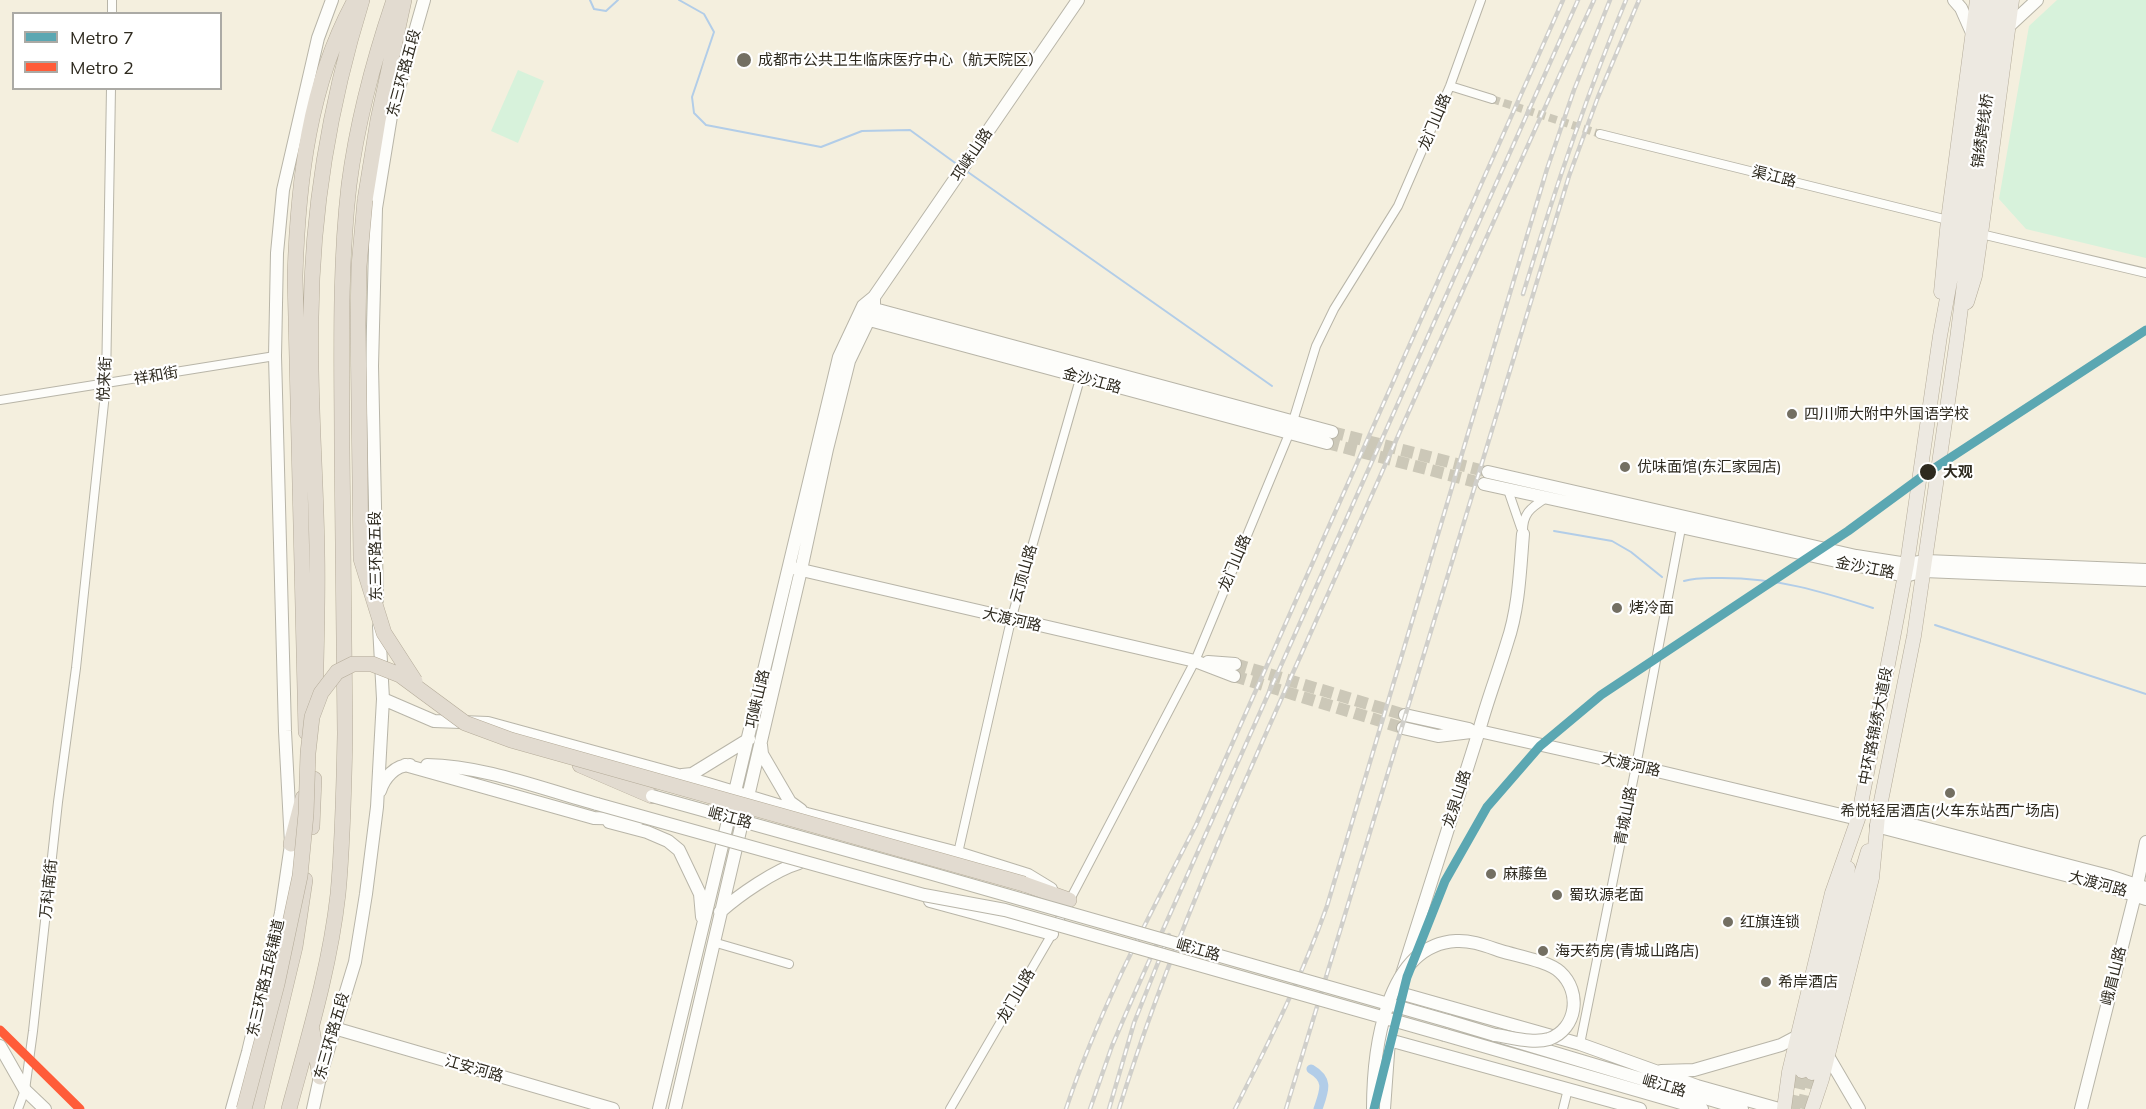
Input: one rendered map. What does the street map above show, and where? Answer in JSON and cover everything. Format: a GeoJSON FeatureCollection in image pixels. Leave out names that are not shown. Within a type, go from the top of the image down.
{"type":"FeatureCollection","features":[{"type":"Feature","properties":{"kind":"highway"},"geometry":{"type":"LineString","coordinates":[[256,1109],[295,946],[314,806],[304,687],[304,602],[295,276],[299,205],[307,142],[317,99],[332,46],[355,0]]}},
{"type":"Feature","properties":{"kind":"highway"},"geometry":{"type":"LineString","coordinates":[[244,1109],[277,984],[300,876],[311,754],[317,555],[310,316],[314,244],[329,128],[348,45],[362,0]]}},
{"type":"Feature","properties":{"kind":"highway","name":"东三环路五段"},"geometry":{"type":"LineString","coordinates":[[289,1109],[328,957],[338,895],[344,802],[345,734],[341,314],[344,244],[350,184],[359,129],[394,0]]}},
{"type":"Feature","properties":{"kind":"highway"},"geometry":{"type":"LineString","coordinates":[[404,0],[378,120],[365,200],[359,266],[361,559],[384,633],[422,690]]}},
{"type":"Feature","properties":{"kind":"highway"},"geometry":{"type":"LineString","coordinates":[[291,844],[311,754],[312,717],[321,693],[337,672],[353,664],[372,664],[400,675],[465,723],[511,740],[1024,884],[1069,900]]}},
{"type":"Feature","properties":{"kind":"highway"},"geometry":{"type":"LineString","coordinates":[[554,753],[652,796]]}},
{"type":"Feature","properties":{"kind":"highway"},"geometry":{"type":"LineString","coordinates":[[311,1025],[320,1077]]}},
{"type":"Feature","properties":{"kind":"main road"},"geometry":{"type":"LineString","coordinates":[[291,844],[285,731],[275,356],[277,253],[283,190],[318,38],[332,0]]}},
{"type":"Feature","properties":{"kind":"main road","name":"东三环路五段"},"geometry":{"type":"LineString","coordinates":[[313,1109],[334,1028],[355,962],[377,807],[383,699],[377,594],[372,366],[376,208],[391,116],[424,0]]}},
{"type":"Feature","properties":{"kind":"main road","name":"邛崃山路"},"geometry":{"type":"LineString","coordinates":[[659,1109],[702,929],[742,794],[795,569],[849,361],[867,310],[1078,0]]}},
{"type":"Feature","properties":{"kind":"main road"},"geometry":{"type":"LineString","coordinates":[[1954,0],[1961,8],[1972,35]]}},
{"type":"Feature","properties":{"kind":"main road"},"geometry":{"type":"LineString","coordinates":[[1940,336],[1942,272],[1977,0]]}},
{"type":"Feature","properties":{"kind":"main road","name":"锦绣跨线桥"},"geometry":{"type":"LineString","coordinates":[[1960,260],[1988,0]]}},
{"type":"Feature","properties":{"kind":"main road","name":"锦绣跨线桥"},"geometry":{"type":"LineString","coordinates":[[1960,260],[2000,0]]}},
{"type":"Feature","properties":{"kind":"main road"},"geometry":{"type":"LineString","coordinates":[[1957,339],[1975,276],[2012,0]]}},
{"type":"Feature","properties":{"kind":"main road"},"geometry":{"type":"LineString","coordinates":[[2010,25],[2037,0]]}},
{"type":"Feature","properties":{"kind":"main road"},"geometry":{"type":"LineString","coordinates":[[1940,336],[1960,260]]}},
{"type":"Feature","properties":{"kind":"main road"},"geometry":{"type":"LineString","coordinates":[[1957,339],[1960,260]]}},
{"type":"Feature","properties":{"kind":"main road","name":"金沙江路"},"geometry":{"type":"LineString","coordinates":[[867,310],[1082,372],[1329,438]]}},
{"type":"Feature","properties":{"kind":"main road","name":"中环路锦绣大道段"},"geometry":{"type":"LineString","coordinates":[[1784,1109],[1798,1036],[1832,893],[1858,819],[1906,570],[1940,336]]}},
{"type":"Feature","properties":{"kind":"main road","name":"中环路锦绣大道段"},"geometry":{"type":"LineString","coordinates":[[1812,1109],[1828,1056],[1872,878],[1877,821],[1914,636],[1957,339]]}},
{"type":"Feature","properties":{"kind":"main road","name":"金沙江路"},"geometry":{"type":"LineString","coordinates":[[1682,522],[1486,478],[1508,490],[1856,556],[1906,570],[1925,566],[2146,570]]}},
{"type":"Feature","properties":{"kind":"main road","name":"龙泉山路"},"geometry":{"type":"LineString","coordinates":[[1384,1109],[1389,1040],[1396,992],[1479,732],[1487,699],[1508,642],[1519,586],[1522,534]]}},
{"type":"Feature","properties":{"kind":"main road","name":"金沙江路"},"geometry":{"type":"LineString","coordinates":[[1925,566],[2146,580]]}},
{"type":"Feature","properties":{"kind":"main road","name":"大渡河路"},"geometry":{"type":"LineString","coordinates":[[795,569],[1235,670]]}},
{"type":"Feature","properties":{"kind":"main road"},"geometry":{"type":"LineString","coordinates":[[383,699],[434,721],[488,723],[678,775],[807,814],[958,853],[1028,875],[1069,900]]}},
{"type":"Feature","properties":{"kind":"main road"},"geometry":{"type":"LineString","coordinates":[[1405,715],[1479,732]]}},
{"type":"Feature","properties":{"kind":"main road","name":"大渡河路"},"geometry":{"type":"LineString","coordinates":[[1403,728],[1438,736],[1479,732],[1636,766],[1858,819]]}},
{"type":"Feature","properties":{"kind":"main road"},"geometry":{"type":"LineString","coordinates":[[678,775],[692,774],[755,740],[790,802],[807,814]]}},
{"type":"Feature","properties":{"kind":"main road"},"geometry":{"type":"LineString","coordinates":[[377,807],[381,787],[392,771],[405,765],[647,832],[668,841],[679,850],[700,894],[702,929]]}},
{"type":"Feature","properties":{"kind":"main road","name":"岷江路"},"geometry":{"type":"LineString","coordinates":[[405,765],[452,766],[482,772],[924,896],[1005,910],[1702,1109]]}},
{"type":"Feature","properties":{"kind":"main road","name":"岷江路"},"geometry":{"type":"LineString","coordinates":[[652,796],[1494,1035],[1742,1109]]}},
{"type":"Feature","properties":{"kind":"main road"},"geometry":{"type":"LineString","coordinates":[[594,818],[633,818],[1052,934]]}},
{"type":"Feature","properties":{"kind":"main road"},"geometry":{"type":"LineString","coordinates":[[1858,819],[1807,1072],[1877,821]]}},
{"type":"Feature","properties":{"kind":"main road","name":"大渡河路"},"geometry":{"type":"LineString","coordinates":[[1877,821],[2141,891]]}},
{"type":"Feature","properties":{"kind":"main road","name":"峨眉山路"},"geometry":{"type":"LineString","coordinates":[[2081,1109],[2141,891],[2146,842]]}},
{"type":"Feature","properties":{"kind":"main road","name":"东三环路五段辅道"},"geometry":{"type":"LineString","coordinates":[[232,1109],[281,913],[291,844]]}},
{"type":"Feature","properties":{"kind":"main road","name":"邛崃山路"},"geometry":{"type":"LineString","coordinates":[[675,1109],[720,912],[729,844]]}},
{"type":"Feature","properties":{"kind":"main road"},"geometry":{"type":"LineString","coordinates":[[720,912],[734,899],[784,867],[799,863]]}},
{"type":"Feature","properties":{"kind":"main road"},"geometry":{"type":"LineString","coordinates":[[1373,1109],[1376,1061],[1392,994],[1404,970],[1414,959],[1429,949],[1443,943],[1458,941],[1475,943],[1560,971],[1571,986],[1575,999],[1574,1010],[1562,1032],[1548,1039],[1537,1041],[1494,1035]]}},
{"type":"Feature","properties":{"kind":"main road","name":"岷江路"},"geometry":{"type":"LineString","coordinates":[[1396,992],[1580,1044],[1697,1086],[1779,1109]]}},
{"type":"Feature","properties":{"kind":"main road","name":"江安河路"},"geometry":{"type":"LineString","coordinates":[[334,1028],[613,1109]]}},
{"type":"Feature","properties":{"kind":"main road"},"geometry":{"type":"LineString","coordinates":[[1653,1071],[1694,1070],[1781,1045],[1798,1036]]}},
{"type":"Feature","properties":{"kind":"main road","name":"岷江路"},"geometry":{"type":"LineString","coordinates":[[1389,1040],[1640,1109]]}},
{"type":"Feature","properties":{"kind":"main road"},"geometry":{"type":"LineString","coordinates":[[0,1046],[25,1090],[45,1109]]}},
{"type":"Feature","properties":{"kind":"main road"},"geometry":{"type":"LineString","coordinates":[[1828,1056],[1859,1109]]}},
{"type":"Feature","properties":{"kind":"street","name":"龙门山路"},"geometry":{"type":"LineString","coordinates":[[950,1109],[1052,934],[1194,660],[1291,428],[1316,346],[1334,309],[1398,206],[1450,86],[1481,0]]}},
{"type":"Feature","properties":{"kind":"street"},"geometry":{"type":"LineString","coordinates":[[1450,86],[1492,99]]}},
{"type":"Feature","properties":{"kind":"street","name":"悦来街"},"geometry":{"type":"LineString","coordinates":[[76,668],[106,384],[111,90]]}},
{"type":"Feature","properties":{"kind":"street","name":"渠江路"},"geometry":{"type":"LineString","coordinates":[[1600,134],[1948,220]]}},
{"type":"Feature","properties":{"kind":"street"},"geometry":{"type":"LineString","coordinates":[[1981,234],[2146,273]]}},
{"type":"Feature","properties":{"kind":"street","name":"祥和街"},"geometry":{"type":"LineString","coordinates":[[0,400],[275,356]]}},
{"type":"Feature","properties":{"kind":"street","name":"云顶山路"},"geometry":{"type":"LineString","coordinates":[[958,853],[1011,620],[1082,372]]}},
{"type":"Feature","properties":{"kind":"street"},"geometry":{"type":"LineString","coordinates":[[1508,490],[1522,534]]}},
{"type":"Feature","properties":{"kind":"street","name":"龙泉山路"},"geometry":{"type":"LineString","coordinates":[[1522,534],[1524,518],[1529,509],[1546,498]]}},
{"type":"Feature","properties":{"kind":"street","name":"青城山路"},"geometry":{"type":"LineString","coordinates":[[1580,1044],[1682,522]]}},
{"type":"Feature","properties":{"kind":"street","name":"万科南街"},"geometry":{"type":"LineString","coordinates":[[18,1109],[25,1090],[76,668]]}},
{"type":"Feature","properties":{"kind":"street"},"geometry":{"type":"LineString","coordinates":[[713,942],[789,964]]}},
{"type":"Feature","properties":{"kind":"street"},"geometry":{"type":"LineString","coordinates":[[1563,1109],[1568,1089]]}},
{"type":"Feature","properties":{"kind":"green space"},"geometry":{"type":"Polygon","coordinates":[[[2057,0],[2146,0],[2146,258],[2026,229],[1999,199],[2029,26],[2057,0]]]}},
{"type":"Feature","properties":{"kind":"green space"},"geometry":{"type":"Polygon","coordinates":[[[518,70],[544,81],[518,143],[491,131],[518,70]]]}},
{"type":"Feature","properties":{"kind":"waterway"},"geometry":{"type":"LineString","coordinates":[[590,0],[594,9],[606,11],[618,0]]}},
{"type":"Feature","properties":{"kind":"waterway"},"geometry":{"type":"LineString","coordinates":[[679,0],[704,14],[714,32],[692,97],[694,113],[706,125],[821,147],[862,131],[910,130],[958,165]]}},
{"type":"Feature","properties":{"kind":"waterway"},"geometry":{"type":"LineString","coordinates":[[965,170],[1272,386]]}},
{"type":"Feature","properties":{"kind":"waterway"},"geometry":{"type":"LineString","coordinates":[[1554,531],[1612,541],[1631,552],[1662,577]]}},
{"type":"Feature","properties":{"kind":"waterway"},"geometry":{"type":"LineString","coordinates":[[1684,581],[1708,578],[1762,580],[1817,591],[1873,608]]}},
{"type":"Feature","properties":{"kind":"waterway"},"geometry":{"type":"LineString","coordinates":[[1935,625],[2146,694]]}},
{"type":"Feature","properties":{"kind":"waterway"},"geometry":{"type":"LineString","coordinates":[[1311,1069],[1321,1077],[1324,1086],[1318,1109]]}},
{"type":"Feature","properties":{"kind":"tunnel"},"geometry":{"type":"LineString","coordinates":[[1492,99],[1600,134]]}},
{"type":"Feature","properties":{"kind":"tunnel"},"geometry":{"type":"LineString","coordinates":[[1332,432],[1488,472]]}},
{"type":"Feature","properties":{"kind":"tunnel"},"geometry":{"type":"LineString","coordinates":[[1327,443],[1484,484]]}},
{"type":"Feature","properties":{"kind":"tunnel"},"geometry":{"type":"LineString","coordinates":[[1235,664],[1405,715]]}},
{"type":"Feature","properties":{"kind":"tunnel"},"geometry":{"type":"LineString","coordinates":[[1234,676],[1403,728]]}},
{"type":"Feature","properties":{"kind":"tunnel"},"geometry":{"type":"LineString","coordinates":[[1793,1109],[1802,1071]]}},
{"type":"Feature","properties":{"kind":"tunnel"},"geometry":{"type":"LineString","coordinates":[[1803,1109],[1812,1073]]}},
{"type":"Feature","properties":{"kind":"railway"},"geometry":{"type":"LineString","coordinates":[[1066,1109],[1109,1000],[1196,825],[1563,0]]}},
{"type":"Feature","properties":{"kind":"railway"},"geometry":{"type":"LineString","coordinates":[[1090,1109],[1112,1046],[1133,997],[1578,0]]}},
{"type":"Feature","properties":{"kind":"railway"},"geometry":{"type":"LineString","coordinates":[[1119,1109],[1163,980],[1214,853],[1594,0]]}},
{"type":"Feature","properties":{"kind":"railway"},"geometry":{"type":"LineString","coordinates":[[1235,1109],[1296,984],[1327,906],[1547,169],[1574,90],[1610,0]]}},
{"type":"Feature","properties":{"kind":"railway"},"geometry":{"type":"LineString","coordinates":[[1523,294],[1571,146],[1626,0]]}},
{"type":"Feature","properties":{"kind":"railway"},"geometry":{"type":"LineString","coordinates":[[1286,1109],[1569,176],[1598,97],[1639,0]]}},
{"type":"Feature","properties":{"kind":"railway"},"geometry":{"type":"LineString","coordinates":[[1109,1109],[1134,1023],[1169,935]]}},
{"type":"Feature","properties":{"kind":"metro line","name":"7"},"geometry":{"type":"LineString","coordinates":[[1374,1109],[1407,977],[1445,881],[1487,807],[1540,746],[1601,695],[1848,531],[1927,473],[2146,330]]}},
{"type":"Feature","properties":{"kind":"metro line","name":"2"},"geometry":{"type":"LineString","coordinates":[[0,1030],[80,1109]]}},
{"type":"Feature","properties":{"kind":"place","name":"成都市公共卫生临床医疗中心（航天院区）"},"geometry":{"type":"Point","coordinates":[744,60]}},
{"type":"Feature","properties":{"kind":"place","name":"四川师大附中外国语学校"},"geometry":{"type":"Point","coordinates":[1792,414]}},
{"type":"Feature","properties":{"kind":"place","name":"优味面馆(东汇家园店)"},"geometry":{"type":"Point","coordinates":[1625,467]}},
{"type":"Feature","properties":{"kind":"place","name":"大观"},"geometry":{"type":"Point","coordinates":[1928,472]}},
{"type":"Feature","properties":{"kind":"place","name":"烤冷面"},"geometry":{"type":"Point","coordinates":[1617,608]}},
{"type":"Feature","properties":{"kind":"place","name":"希悦轻居酒店(火车东站西广场店)"},"geometry":{"type":"Point","coordinates":[1950,793]}},
{"type":"Feature","properties":{"kind":"place","name":"麻藤鱼"},"geometry":{"type":"Point","coordinates":[1491,874]}},
{"type":"Feature","properties":{"kind":"place","name":"蜀玖源老面"},"geometry":{"type":"Point","coordinates":[1557,895]}},
{"type":"Feature","properties":{"kind":"place","name":"红旗连锁"},"geometry":{"type":"Point","coordinates":[1728,922]}},
{"type":"Feature","properties":{"kind":"place","name":"海天药房(青城山路店)"},"geometry":{"type":"Point","coordinates":[1543,951]}},
{"type":"Feature","properties":{"kind":"place","name":"希岸酒店"},"geometry":{"type":"Point","coordinates":[1766,982]}}]}
